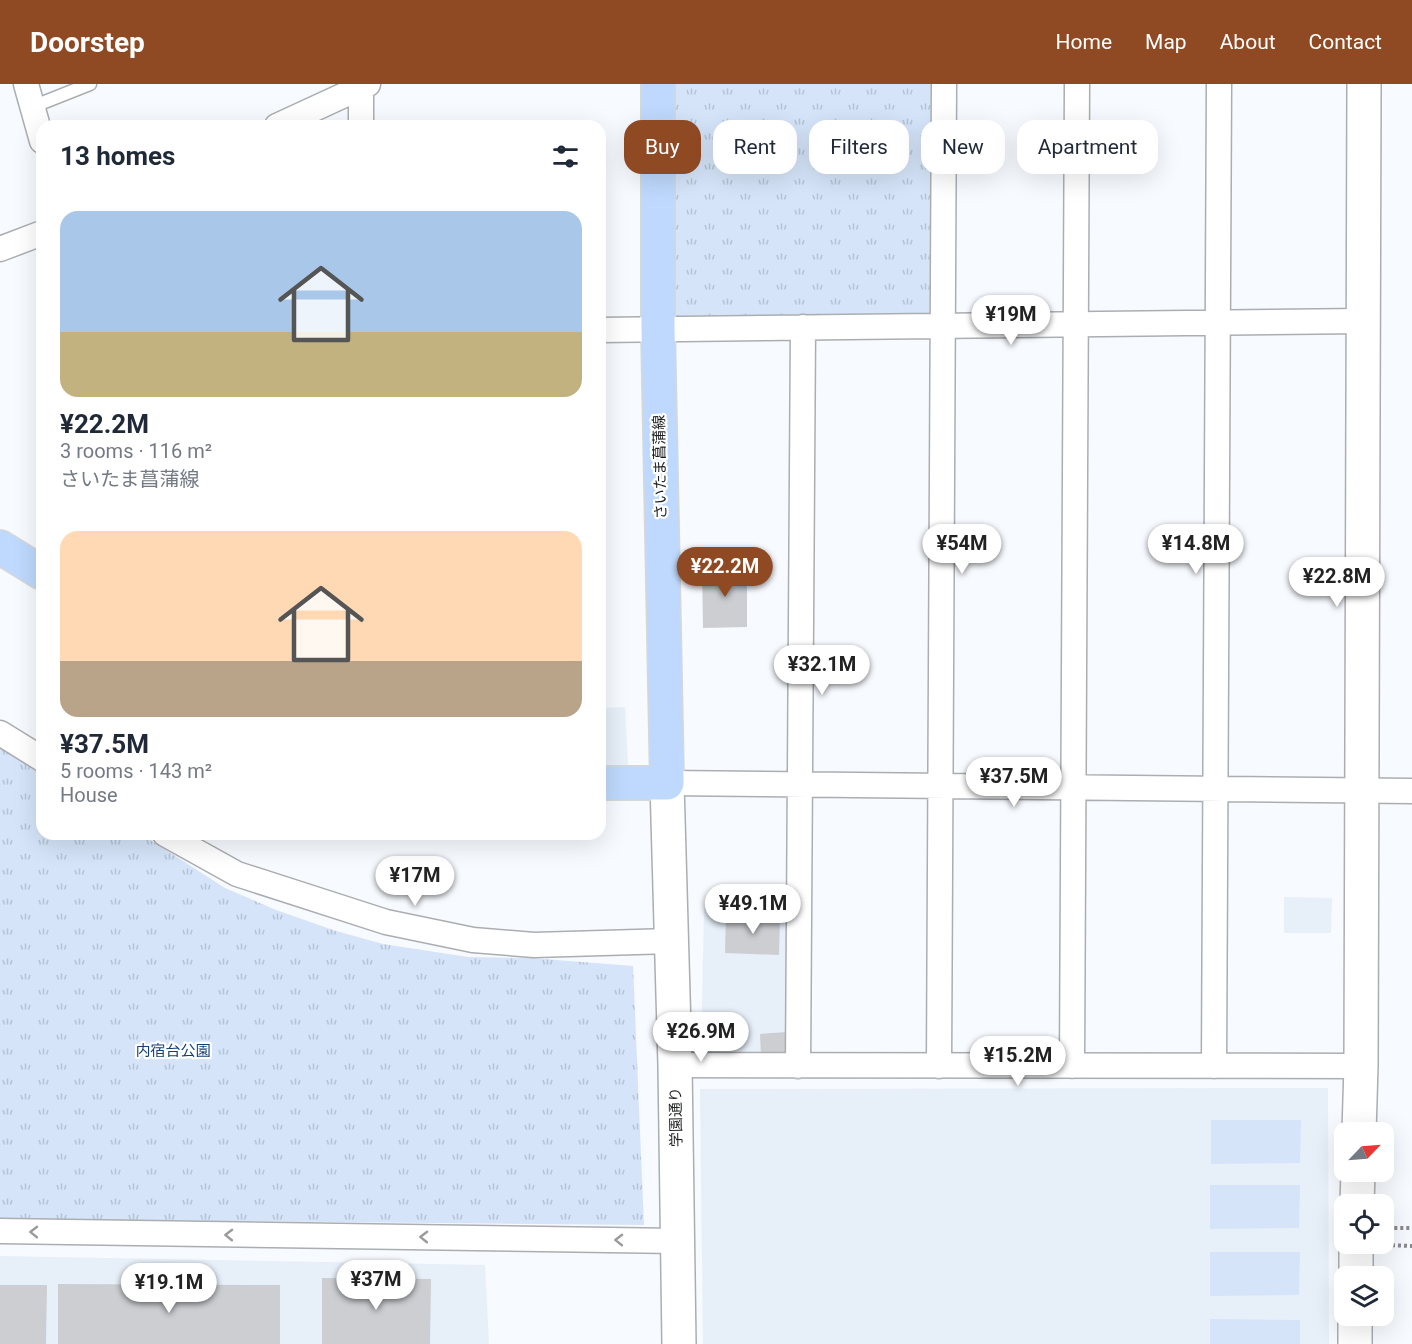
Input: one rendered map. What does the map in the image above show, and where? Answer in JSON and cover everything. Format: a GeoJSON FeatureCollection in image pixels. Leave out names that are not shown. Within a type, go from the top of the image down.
{"type":"FeatureCollection","features":[{"type":"Feature","properties":{"kind":"main road","name":"さいたま菖蒲線"},"geometry":{"type":"LineString","coordinates":[[658,84],[658,328],[666,783]]}},
{"type":"Feature","properties":{"kind":"main road"},"geometry":{"type":"LineString","coordinates":[[0,547],[36,569]]}},
{"type":"Feature","properties":{"kind":"main road"},"geometry":{"type":"LineString","coordinates":[[606,783],[666,783]]}},
{"type":"Feature","properties":{"kind":"street"},"geometry":{"type":"LineString","coordinates":[[939,1066],[944,84]]}},
{"type":"Feature","properties":{"kind":"street"},"geometry":{"type":"LineString","coordinates":[[1072,1066],[1077,84]]}},
{"type":"Feature","properties":{"kind":"street"},"geometry":{"type":"LineString","coordinates":[[1214,1066],[1219,84]]}},
{"type":"Feature","properties":{"kind":"street"},"geometry":{"type":"LineString","coordinates":[[1359,1122],[1362,1066],[1364,84]]}},
{"type":"Feature","properties":{"kind":"street"},"geometry":{"type":"LineString","coordinates":[[290,120],[363,85],[361,120]]}},
{"type":"Feature","properties":{"kind":"street"},"geometry":{"type":"LineString","coordinates":[[29,95],[36,120]]}},
{"type":"Feature","properties":{"kind":"street"},"geometry":{"type":"LineString","coordinates":[[0,249],[36,235]]}},
{"type":"Feature","properties":{"kind":"street"},"geometry":{"type":"LineString","coordinates":[[606,330],[1364,321]]}},
{"type":"Feature","properties":{"kind":"street"},"geometry":{"type":"LineString","coordinates":[[798,1066],[803,327]]}},
{"type":"Feature","properties":{"kind":"street"},"geometry":{"type":"LineString","coordinates":[[0,733],[36,755]]}},
{"type":"Feature","properties":{"kind":"street"},"geometry":{"type":"LineString","coordinates":[[666,783],[1412,791]]}},
{"type":"Feature","properties":{"kind":"street","name":"学園通り"},"geometry":{"type":"LineString","coordinates":[[666,783],[675,1065],[679,1344]]}},
{"type":"Feature","properties":{"kind":"street"},"geometry":{"type":"LineString","coordinates":[[176,840],[237,874],[386,922],[473,940],[534,945],[671,941]]}},
{"type":"Feature","properties":{"kind":"street"},"geometry":{"type":"LineString","coordinates":[[675,1065],[1362,1066]]}},
{"type":"Feature","properties":{"kind":"street"},"geometry":{"type":"LineString","coordinates":[[0,1231],[677,1241]]}},
{"type":"Feature","properties":{"kind":"street"},"geometry":{"type":"LineString","coordinates":[[1355,1326],[1355,1344]]}},
{"type":"Feature","properties":{"kind":"lane"},"geometry":{"type":"LineString","coordinates":[[29,95],[90,84]]}},
{"type":"Feature","properties":{"kind":"path"},"geometry":{"type":"LineString","coordinates":[[1394,1228],[1412,1228]]}},
{"type":"Feature","properties":{"kind":"path"},"geometry":{"type":"LineString","coordinates":[[1394,1246],[1412,1246]]}},
{"type":"Feature","properties":{"kind":"shaded area"},"geometry":{"type":"Polygon","coordinates":[[[625,707],[628,765],[606,766],[606,708],[625,707]]]}},
{"type":"Feature","properties":{"kind":"shaded area"},"geometry":{"type":"Polygon","coordinates":[[[1284,897],[1332,898],[1331,933],[1284,933],[1284,897]]]}},
{"type":"Feature","properties":{"kind":"shaded area"},"geometry":{"type":"Polygon","coordinates":[[[704,909],[789,909],[791,1057],[701,1055],[704,909]]]}},
{"type":"Feature","properties":{"kind":"shaded area"},"geometry":{"type":"Polygon","coordinates":[[[1328,1088],[1329,1344],[703,1344],[700,1089],[1328,1088]]]}},
{"type":"Feature","properties":{"kind":"shaded area"},"geometry":{"type":"Polygon","coordinates":[[[0,1256],[485,1265],[489,1344],[0,1344],[0,1256]]]}},
{"type":"Feature","properties":{"kind":"green space"},"geometry":{"type":"Polygon","coordinates":[[[658,84],[944,84],[944,120],[921,120],[921,174],[944,174],[943,326],[658,328],[658,174],[701,174],[701,120],[658,120],[658,84]]]}},
{"type":"Feature","properties":{"kind":"green space","name":"内宿台公園"},"geometry":{"type":"Polygon","coordinates":[[[0,744],[36,767],[36,840],[150,840],[225,888],[276,910],[336,931],[383,944],[468,957],[531,958],[633,966],[644,1225],[0,1219],[0,744]]]}},
{"type":"Feature","properties":{"kind":"green space"},"geometry":{"type":"Polygon","coordinates":[[[1211,1120],[1301,1120],[1300,1163],[1211,1164],[1211,1120]]]}},
{"type":"Feature","properties":{"kind":"green space"},"geometry":{"type":"Polygon","coordinates":[[[1210,1185],[1300,1185],[1299,1228],[1210,1229],[1210,1185]]]}},
{"type":"Feature","properties":{"kind":"green space"},"geometry":{"type":"Polygon","coordinates":[[[1210,1252],[1300,1252],[1299,1295],[1210,1296],[1210,1252]]]}},
{"type":"Feature","properties":{"kind":"green space"},"geometry":{"type":"Polygon","coordinates":[[[1210,1319],[1300,1320],[1300,1344],[1210,1344],[1210,1319]]]}},
{"type":"Feature","properties":{"kind":"building"},"geometry":{"type":"Polygon","coordinates":[[[702,568],[747,568],[747,627],[703,628],[702,568]]]}},
{"type":"Feature","properties":{"kind":"building"},"geometry":{"type":"Polygon","coordinates":[[[726,916],[780,917],[779,955],[725,953],[726,916]]]}},
{"type":"Feature","properties":{"kind":"building"},"geometry":{"type":"Polygon","coordinates":[[[787,1032],[788,1054],[761,1055],[760,1034],[787,1032]]]}},
{"type":"Feature","properties":{"kind":"building"},"geometry":{"type":"Polygon","coordinates":[[[322,1278],[431,1279],[430,1344],[322,1344],[322,1278]]]}},
{"type":"Feature","properties":{"kind":"building"},"geometry":{"type":"Polygon","coordinates":[[[58,1284],[280,1285],[280,1344],[58,1344],[58,1284]]]}},
{"type":"Feature","properties":{"kind":"building"},"geometry":{"type":"Polygon","coordinates":[[[0,1285],[47,1285],[46,1344],[0,1344],[0,1285]]]}}]}
